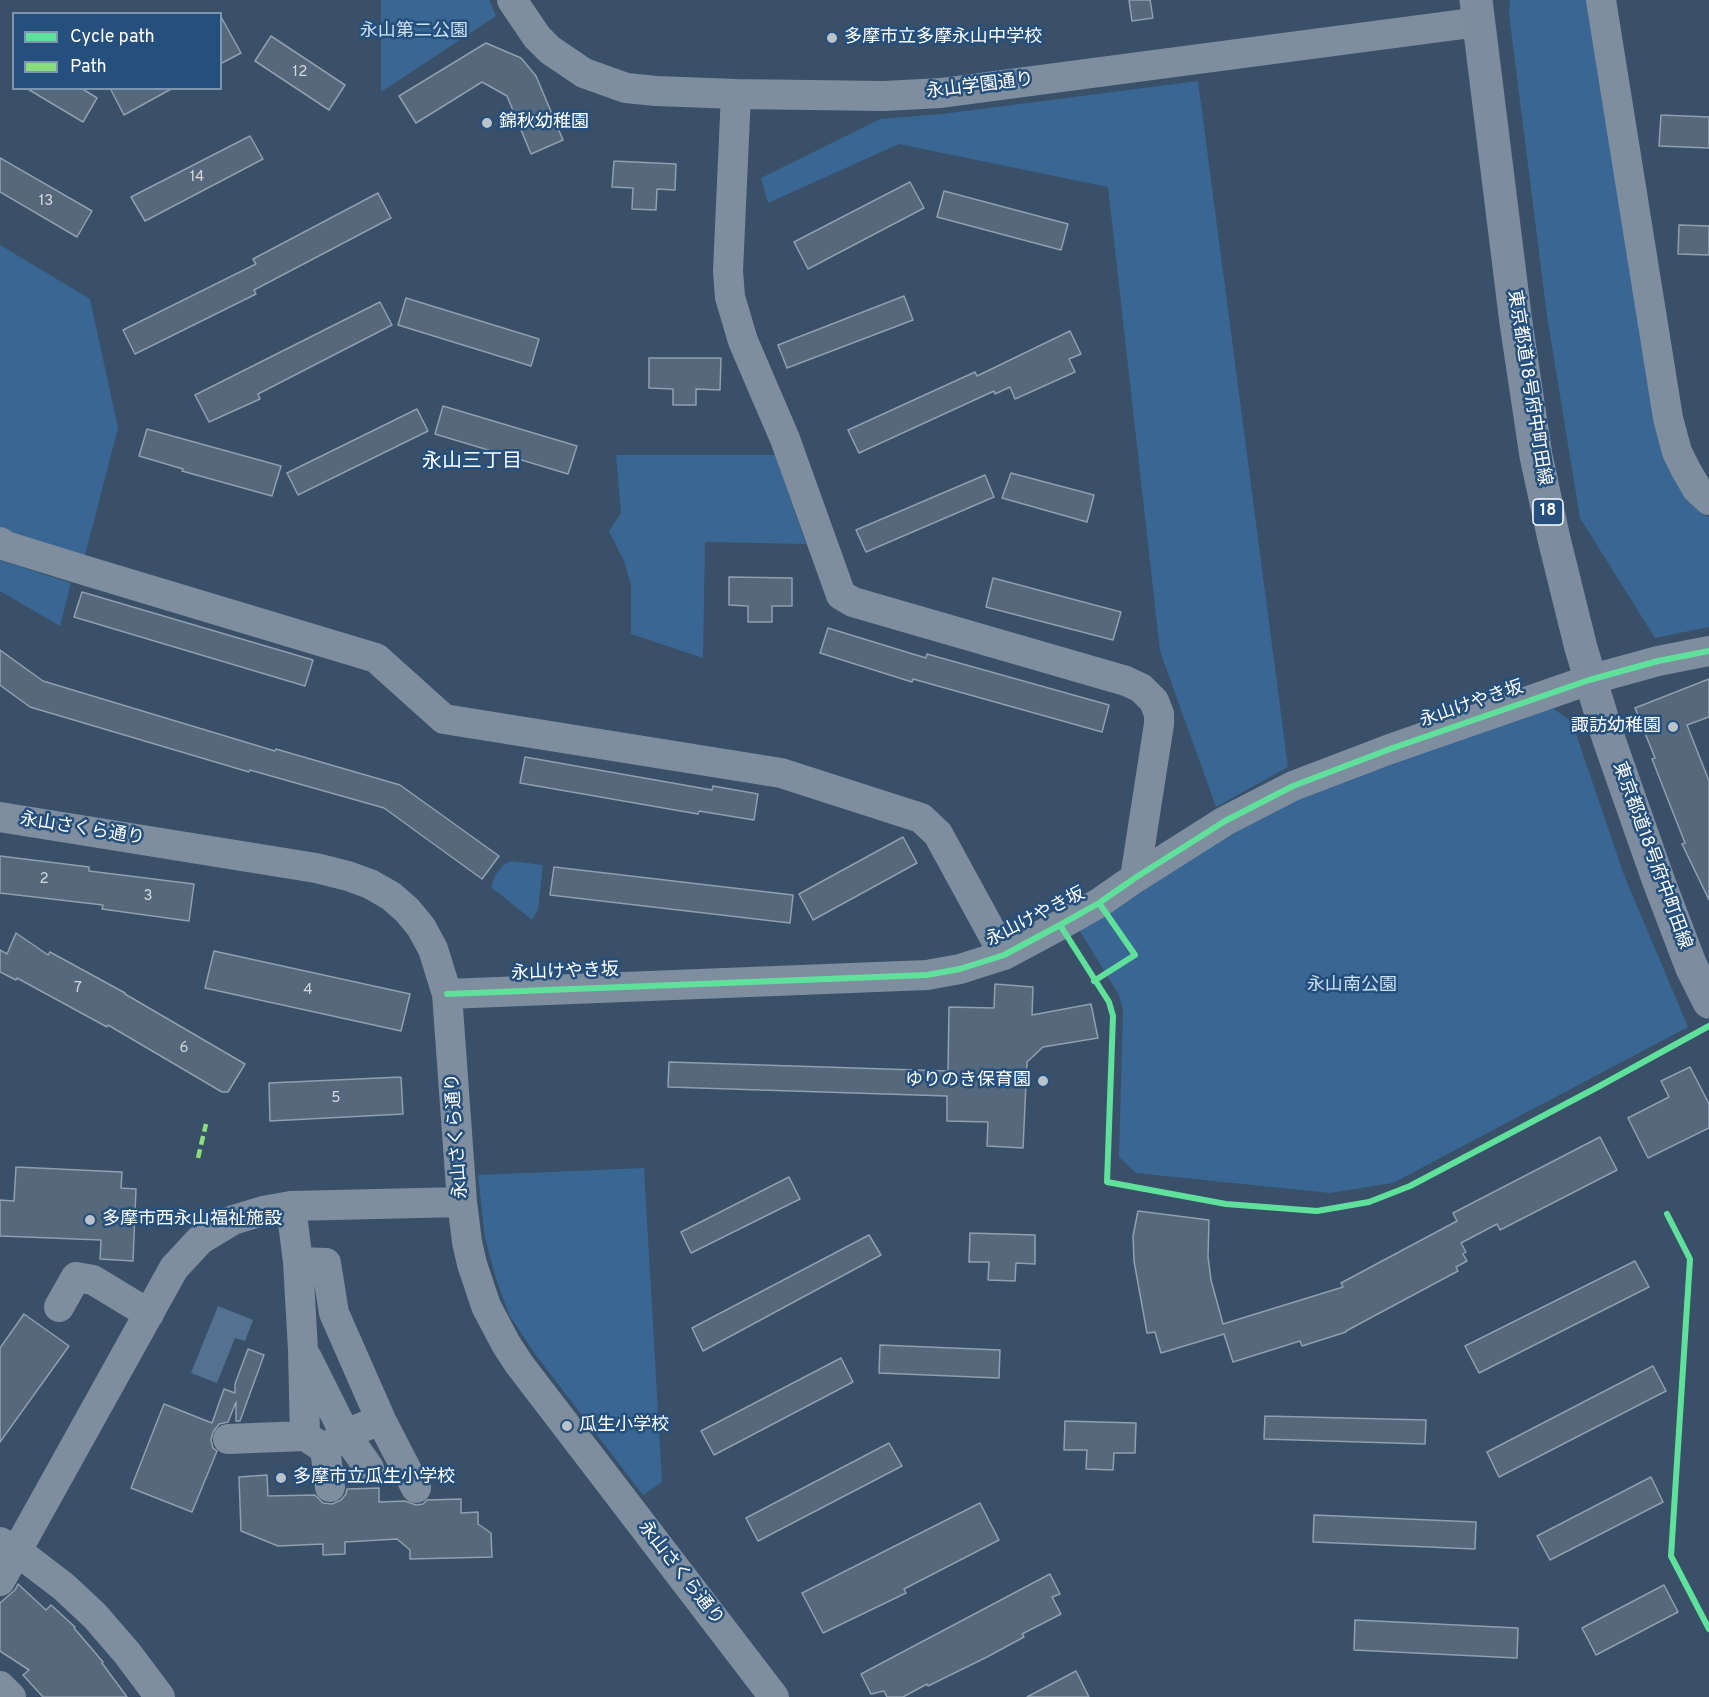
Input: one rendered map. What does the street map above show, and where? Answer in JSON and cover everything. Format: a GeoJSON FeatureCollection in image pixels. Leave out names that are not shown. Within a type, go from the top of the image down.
{"type":"FeatureCollection","features":[{"type":"Feature","properties":{"kind":"main road","name":"東京都道18号府中町田線"},"geometry":{"type":"LineString","coordinates":[[1478,11],[1516,323],[1536,456],[1554,539],[1589,680],[1659,882],[1692,966],[1709,1002]]}},
{"type":"Feature","properties":{"kind":"street","name":"永山学園通り"},"geometry":{"type":"LineString","coordinates":[[512,0],[537,37],[550,50],[584,73],[626,88],[736,94],[884,96],[941,93],[1478,11]]}},
{"type":"Feature","properties":{"kind":"street"},"geometry":{"type":"LineString","coordinates":[[1601,0],[1668,418],[1677,452],[1697,489],[1709,500]]}},
{"type":"Feature","properties":{"kind":"street"},"geometry":{"type":"LineString","coordinates":[[736,94],[728,271],[730,297],[743,341],[785,439],[841,595],[853,602],[1126,681],[1142,688],[1154,701],[1160,724],[1135,878]]}},
{"type":"Feature","properties":{"kind":"street"},"geometry":{"type":"LineString","coordinates":[[0,542],[6,546],[90,572],[376,658],[444,719],[781,773],[921,818],[938,834],[1004,955]]}},
{"type":"Feature","properties":{"kind":"street","name":"永山けやき坂"},"geometry":{"type":"LineString","coordinates":[[447,994],[927,975],[960,969],[1004,955],[1080,914],[1225,821],[1293,786],[1390,749],[1589,680],[1658,661],[1709,651]]}},
{"type":"Feature","properties":{"kind":"street","name":"永山さくら通り"},"geometry":{"type":"LineString","coordinates":[[0,817],[316,868],[370,884],[391,896],[407,910],[421,927],[433,949],[447,994],[462,1202],[472,1264],[486,1306],[506,1344],[759,1692]]}},
{"type":"Feature","properties":{"kind":"street"},"geometry":{"type":"LineString","coordinates":[[0,1581],[8,1546],[149,1314],[174,1268],[200,1240],[232,1220],[291,1206],[462,1202]]}},
{"type":"Feature","properties":{"kind":"street"},"geometry":{"type":"LineString","coordinates":[[291,1206],[298,1262],[303,1350],[325,1440],[330,1487]]}},
{"type":"Feature","properties":{"kind":"street"},"geometry":{"type":"LineString","coordinates":[[298,1262],[327,1263],[334,1314],[381,1420],[416,1488]]}},
{"type":"Feature","properties":{"kind":"street"},"geometry":{"type":"LineString","coordinates":[[59,1306],[76,1276],[93,1280],[149,1314]]}},
{"type":"Feature","properties":{"kind":"street"},"geometry":{"type":"LineString","coordinates":[[303,1350],[325,1440],[369,1468]]}},
{"type":"Feature","properties":{"kind":"street"},"geometry":{"type":"LineString","coordinates":[[228,1439],[325,1440],[381,1420]]}},
{"type":"Feature","properties":{"kind":"street"},"geometry":{"type":"LineString","coordinates":[[8,1546],[64,1587],[95,1616],[127,1653],[160,1697]]}},
{"type":"Feature","properties":{"kind":"street"},"geometry":{"type":"LineString","coordinates":[[0,1686],[11,1697]]}},
{"type":"Feature","properties":{"kind":"green space","name":"永山第二公園"},"geometry":{"type":"Polygon","coordinates":[[[381,0],[489,0],[496,16],[381,92],[381,0]]]}},
{"type":"Feature","properties":{"kind":"green space"},"geometry":{"type":"Polygon","coordinates":[[[1510,0],[1587,0],[1678,480],[1709,517],[1709,627],[1655,638],[1580,518],[1547,316],[1509,14],[1510,0]]]}},
{"type":"Feature","properties":{"kind":"green space"},"geometry":{"type":"Polygon","coordinates":[[[1198,81],[1288,767],[1216,807],[1160,651],[1108,187],[899,144],[768,203],[761,178],[880,119],[942,114],[1198,81]]]}},
{"type":"Feature","properties":{"kind":"green space"},"geometry":{"type":"Polygon","coordinates":[[[0,245],[90,299],[118,428],[84,559],[0,530],[0,245]]]}},
{"type":"Feature","properties":{"kind":"green space"},"geometry":{"type":"Polygon","coordinates":[[[616,455],[775,455],[806,544],[705,542],[703,658],[631,634],[631,585],[624,561],[609,531],[621,513],[616,455]]]}},
{"type":"Feature","properties":{"kind":"green space"},"geometry":{"type":"Polygon","coordinates":[[[0,560],[71,583],[60,626],[0,591],[0,560]]]}},
{"type":"Feature","properties":{"kind":"green space","name":"永山南公園"},"geometry":{"type":"Polygon","coordinates":[[[1550,706],[1572,722],[1624,875],[1688,1027],[1393,1183],[1330,1193],[1136,1173],[1119,1157],[1123,1010],[1119,995],[1075,923],[1261,815],[1300,796],[1550,706]]]}},
{"type":"Feature","properties":{"kind":"green space"},"geometry":{"type":"Polygon","coordinates":[[[511,861],[543,865],[538,909],[532,920],[491,887],[503,865],[511,861]]]}},
{"type":"Feature","properties":{"kind":"green space"},"geometry":{"type":"Polygon","coordinates":[[[644,1168],[662,1482],[643,1495],[535,1354],[510,1316],[497,1282],[485,1238],[478,1175],[644,1168]]]}},
{"type":"Feature","properties":{"kind":"shaded area"},"geometry":{"type":"Polygon","coordinates":[[[218,1306],[253,1320],[245,1341],[235,1338],[217,1383],[191,1373],[218,1306]]]}},
{"type":"Feature","properties":{"kind":"building"},"geometry":{"type":"Polygon","coordinates":[[[1129,0],[1150,0],[1153,18],[1132,21],[1129,0]]]}},
{"type":"Feature","properties":{"kind":"building"},"geometry":{"type":"Polygon","coordinates":[[[222,19],[241,53],[222,63],[222,19]]]}},
{"type":"Feature","properties":{"kind":"building"},"geometry":{"type":"Polygon","coordinates":[[[271,36],[345,85],[329,110],[255,61],[271,36]]]}},
{"type":"Feature","properties":{"kind":"building"},"geometry":{"type":"Polygon","coordinates":[[[486,43],[521,58],[536,76],[563,140],[531,154],[507,96],[482,82],[416,123],[399,96],[486,43]]]}},
{"type":"Feature","properties":{"kind":"building"},"geometry":{"type":"Polygon","coordinates":[[[29,90],[84,90],[97,98],[83,122],[29,90]]]}},
{"type":"Feature","properties":{"kind":"building"},"geometry":{"type":"Polygon","coordinates":[[[111,90],[169,90],[124,115],[111,90]]]}},
{"type":"Feature","properties":{"kind":"building"},"geometry":{"type":"Polygon","coordinates":[[[1661,115],[1709,117],[1709,148],[1659,146],[1661,115]]]}},
{"type":"Feature","properties":{"kind":"building"},"geometry":{"type":"Polygon","coordinates":[[[250,136],[263,159],[145,221],[131,197],[250,136]]]}},
{"type":"Feature","properties":{"kind":"building"},"geometry":{"type":"Polygon","coordinates":[[[0,158],[92,211],[77,237],[0,192],[0,158]]]}},
{"type":"Feature","properties":{"kind":"building"},"geometry":{"type":"Polygon","coordinates":[[[614,161],[676,164],[675,190],[657,189],[656,210],[632,209],[633,188],[612,187],[614,161]]]}},
{"type":"Feature","properties":{"kind":"building"},"geometry":{"type":"Polygon","coordinates":[[[910,182],[924,208],[808,269],[794,242],[910,182]]]}},
{"type":"Feature","properties":{"kind":"building"},"geometry":{"type":"Polygon","coordinates":[[[944,191],[1068,224],[1061,250],[937,217],[944,191]]]}},
{"type":"Feature","properties":{"kind":"building"},"geometry":{"type":"Polygon","coordinates":[[[378,193],[391,218],[254,290],[256,294],[135,354],[123,330],[256,264],[253,259],[378,193]]]}},
{"type":"Feature","properties":{"kind":"building"},"geometry":{"type":"Polygon","coordinates":[[[1679,225],[1709,226],[1709,255],[1678,254],[1679,225]]]}},
{"type":"Feature","properties":{"kind":"building"},"geometry":{"type":"Polygon","coordinates":[[[904,296],[913,320],[787,368],[778,345],[904,296]]]}},
{"type":"Feature","properties":{"kind":"building"},"geometry":{"type":"Polygon","coordinates":[[[406,298],[539,339],[531,366],[398,325],[406,298]]]}},
{"type":"Feature","properties":{"kind":"building"},"geometry":{"type":"Polygon","coordinates":[[[380,302],[392,325],[258,394],[260,399],[209,422],[195,395],[380,302]]]}},
{"type":"Feature","properties":{"kind":"building"},"geometry":{"type":"Polygon","coordinates":[[[1070,331],[1081,354],[1069,359],[1075,372],[1015,399],[1010,387],[995,394],[994,391],[859,453],[848,430],[975,372],[977,376],[1070,331]]]}},
{"type":"Feature","properties":{"kind":"building"},"geometry":{"type":"Polygon","coordinates":[[[649,358],[721,358],[720,390],[696,389],[696,405],[673,405],[673,389],[649,388],[649,358]]]}},
{"type":"Feature","properties":{"kind":"building"},"geometry":{"type":"Polygon","coordinates":[[[443,406],[577,446],[568,474],[435,434],[443,406]]]}},
{"type":"Feature","properties":{"kind":"building"},"geometry":{"type":"Polygon","coordinates":[[[417,409],[428,431],[298,495],[287,473],[417,409]]]}},
{"type":"Feature","properties":{"kind":"building"},"geometry":{"type":"Polygon","coordinates":[[[147,429],[281,466],[272,496],[182,471],[183,469],[139,456],[147,429]]]}},
{"type":"Feature","properties":{"kind":"building"},"geometry":{"type":"Polygon","coordinates":[[[1011,473],[1094,495],[1087,522],[1002,498],[1011,473]]]}},
{"type":"Feature","properties":{"kind":"building"},"geometry":{"type":"Polygon","coordinates":[[[985,475],[994,497],[866,552],[856,530],[985,475]]]}},
{"type":"Feature","properties":{"kind":"building"},"geometry":{"type":"Polygon","coordinates":[[[729,577],[792,578],[792,606],[772,606],[772,622],[748,622],[748,606],[729,605],[729,577]]]}},
{"type":"Feature","properties":{"kind":"building"},"geometry":{"type":"Polygon","coordinates":[[[993,578],[1121,612],[1113,640],[986,607],[993,578]]]}},
{"type":"Feature","properties":{"kind":"building"},"geometry":{"type":"Polygon","coordinates":[[[82,592],[313,660],[305,686],[74,617],[82,592]]]}},
{"type":"Feature","properties":{"kind":"building"},"geometry":{"type":"Polygon","coordinates":[[[828,628],[926,658],[927,654],[1109,705],[1102,732],[913,679],[912,682],[820,653],[828,628]]]}},
{"type":"Feature","properties":{"kind":"building"},"geometry":{"type":"Polygon","coordinates":[[[0,650],[43,681],[275,751],[276,749],[400,785],[499,856],[482,879],[384,808],[250,770],[249,772],[30,707],[0,685],[0,650]]]}},
{"type":"Feature","properties":{"kind":"building","name":"諏訪幼稚園"},"geometry":{"type":"Polygon","coordinates":[[[1709,679],[1709,717],[1687,725],[1709,781],[1709,900],[1682,844],[1685,843],[1635,708],[1709,679]]]}},
{"type":"Feature","properties":{"kind":"building"},"geometry":{"type":"Polygon","coordinates":[[[525,757],[712,790],[713,786],[758,794],[754,820],[699,811],[698,814],[520,783],[525,757]]]}},
{"type":"Feature","properties":{"kind":"building"},"geometry":{"type":"Polygon","coordinates":[[[903,837],[917,863],[813,920],[799,894],[903,837]]]}},
{"type":"Feature","properties":{"kind":"building"},"geometry":{"type":"Polygon","coordinates":[[[0,856],[89,867],[89,871],[194,884],[189,921],[102,909],[103,905],[0,893],[0,856]]]}},
{"type":"Feature","properties":{"kind":"building"},"geometry":{"type":"Polygon","coordinates":[[[554,867],[793,895],[790,923],[550,895],[554,867]]]}},
{"type":"Feature","properties":{"kind":"building"},"geometry":{"type":"Polygon","coordinates":[[[16,933],[48,955],[50,952],[125,993],[245,1064],[228,1092],[222,1092],[108,1025],[107,1027],[17,978],[16,980],[0,972],[0,950],[7,954],[16,933]]]}},
{"type":"Feature","properties":{"kind":"building"},"geometry":{"type":"Polygon","coordinates":[[[214,951],[410,994],[401,1031],[205,988],[214,951]]]}},
{"type":"Feature","properties":{"kind":"building"},"geometry":{"type":"Polygon","coordinates":[[[995,984],[1033,987],[1032,1015],[1091,1004],[1098,1038],[1043,1047],[1027,1062],[1023,1148],[987,1146],[988,1122],[947,1121],[947,1096],[668,1087],[669,1062],[948,1071],[949,1007],[994,1008],[995,984]]]}},
{"type":"Feature","properties":{"kind":"building"},"geometry":{"type":"Polygon","coordinates":[[[1690,1067],[1709,1104],[1709,1128],[1648,1158],[1628,1118],[1669,1097],[1661,1081],[1690,1067]]]}},
{"type":"Feature","properties":{"kind":"building"},"geometry":{"type":"Polygon","coordinates":[[[401,1077],[403,1114],[270,1121],[269,1083],[401,1077]]]}},
{"type":"Feature","properties":{"kind":"building"},"geometry":{"type":"Polygon","coordinates":[[[1600,1137],[1617,1170],[1500,1230],[1497,1224],[1461,1243],[1466,1252],[1463,1254],[1467,1261],[1456,1267],[1458,1271],[1346,1332],[1302,1346],[1300,1341],[1233,1362],[1224,1334],[1161,1353],[1155,1332],[1147,1333],[1134,1261],[1133,1236],[1138,1211],[1209,1220],[1208,1257],[1211,1280],[1223,1324],[1343,1287],[1341,1283],[1457,1221],[1453,1213],[1600,1137]]]}},
{"type":"Feature","properties":{"kind":"building","name":"多摩市西永山福祉施設"},"geometry":{"type":"Polygon","coordinates":[[[16,1167],[122,1172],[121,1188],[136,1189],[133,1261],[100,1259],[101,1240],[0,1236],[0,1200],[14,1201],[16,1167]]]}},
{"type":"Feature","properties":{"kind":"building"},"geometry":{"type":"Polygon","coordinates":[[[789,1177],[800,1199],[691,1253],[681,1232],[789,1177]]]}},
{"type":"Feature","properties":{"kind":"building"},"geometry":{"type":"Polygon","coordinates":[[[970,1233],[1035,1235],[1035,1264],[1016,1263],[1015,1281],[988,1280],[989,1262],[969,1262],[970,1233]]]}},
{"type":"Feature","properties":{"kind":"building"},"geometry":{"type":"Polygon","coordinates":[[[869,1235],[881,1255],[703,1351],[692,1328],[869,1235]]]}},
{"type":"Feature","properties":{"kind":"building"},"geometry":{"type":"Polygon","coordinates":[[[1635,1261],[1649,1287],[1479,1373],[1465,1346],[1635,1261]]]}},
{"type":"Feature","properties":{"kind":"building"},"geometry":{"type":"Polygon","coordinates":[[[24,1314],[69,1346],[0,1442],[0,1348],[24,1314]]]}},
{"type":"Feature","properties":{"kind":"building"},"geometry":{"type":"Polygon","coordinates":[[[880,1345],[1000,1350],[999,1378],[879,1373],[880,1345]]]}},
{"type":"Feature","properties":{"kind":"building"},"geometry":{"type":"Polygon","coordinates":[[[248,1349],[264,1355],[240,1421],[236,1421],[236,1402],[228,1422],[219,1424],[213,1432],[211,1440],[213,1448],[217,1451],[192,1512],[131,1488],[164,1404],[212,1423],[224,1389],[235,1393],[235,1384],[248,1349]]]}},
{"type":"Feature","properties":{"kind":"building"},"geometry":{"type":"Polygon","coordinates":[[[841,1358],[853,1382],[714,1455],[701,1431],[841,1358]]]}},
{"type":"Feature","properties":{"kind":"building"},"geometry":{"type":"Polygon","coordinates":[[[1653,1366],[1666,1391],[1499,1477],[1487,1452],[1653,1366]]]}},
{"type":"Feature","properties":{"kind":"building"},"geometry":{"type":"Polygon","coordinates":[[[1265,1416],[1426,1420],[1425,1444],[1264,1439],[1265,1416]]]}},
{"type":"Feature","properties":{"kind":"building"},"geometry":{"type":"Polygon","coordinates":[[[1065,1421],[1136,1423],[1135,1453],[1114,1453],[1113,1470],[1086,1469],[1087,1450],[1064,1450],[1065,1421]]]}},
{"type":"Feature","properties":{"kind":"building"},"geometry":{"type":"Polygon","coordinates":[[[889,1443],[902,1466],[758,1541],[746,1518],[889,1443]]]}},
{"type":"Feature","properties":{"kind":"building"},"geometry":{"type":"Polygon","coordinates":[[[267,1475],[268,1496],[315,1495],[323,1503],[332,1504],[341,1500],[347,1489],[379,1488],[379,1502],[405,1501],[416,1505],[423,1504],[427,1500],[461,1499],[461,1513],[478,1512],[478,1524],[491,1533],[492,1557],[410,1559],[410,1550],[397,1539],[345,1542],[345,1554],[323,1555],[323,1544],[278,1546],[241,1531],[239,1477],[267,1475]]]}},
{"type":"Feature","properties":{"kind":"building"},"geometry":{"type":"Polygon","coordinates":[[[1651,1477],[1663,1502],[1550,1560],[1537,1536],[1651,1477]]]}},
{"type":"Feature","properties":{"kind":"building"},"geometry":{"type":"Polygon","coordinates":[[[980,1503],[999,1540],[904,1589],[906,1593],[823,1633],[802,1593],[980,1503]]]}},
{"type":"Feature","properties":{"kind":"building"},"geometry":{"type":"Polygon","coordinates":[[[1314,1515],[1476,1522],[1475,1549],[1313,1542],[1314,1515]]]}},
{"type":"Feature","properties":{"kind":"building"},"geometry":{"type":"Polygon","coordinates":[[[1050,1574],[1060,1594],[1052,1597],[1061,1614],[1022,1634],[1024,1637],[987,1657],[903,1697],[887,1697],[884,1691],[871,1694],[861,1674],[1050,1574]]]}},
{"type":"Feature","properties":{"kind":"building"},"geometry":{"type":"Polygon","coordinates":[[[18,1584],[46,1610],[51,1605],[75,1627],[127,1697],[43,1697],[23,1675],[29,1670],[0,1651],[0,1603],[15,1590],[18,1584]]]}},
{"type":"Feature","properties":{"kind":"building"},"geometry":{"type":"Polygon","coordinates":[[[1664,1585],[1678,1612],[1596,1655],[1582,1628],[1664,1585]]]}},
{"type":"Feature","properties":{"kind":"building"},"geometry":{"type":"Polygon","coordinates":[[[1355,1620],[1518,1628],[1517,1658],[1354,1650],[1355,1620]]]}},
{"type":"Feature","properties":{"kind":"building"},"geometry":{"type":"Polygon","coordinates":[[[1076,1671],[1089,1697],[1027,1697],[1076,1671]]]}},
{"type":"Feature","properties":{"kind":"marked path"},"geometry":{"type":"LineString","coordinates":[[198,1158],[206,1124]]}},
{"type":"Feature","properties":{"kind":"cycle path"},"geometry":{"type":"LineString","coordinates":[[447,994],[927,975],[960,969],[1004,955],[1060,925],[1099,903],[1225,821],[1293,786],[1390,749],[1589,680],[1658,661],[1709,651]]}},
{"type":"Feature","properties":{"kind":"cycle path"},"geometry":{"type":"LineString","coordinates":[[1094,981],[1135,955],[1099,903]]}},
{"type":"Feature","properties":{"kind":"cycle path"},"geometry":{"type":"LineString","coordinates":[[1060,925],[1109,1002],[1113,1016],[1107,1182],[1226,1204],[1317,1211],[1369,1202],[1410,1186],[1709,1026]]}},
{"type":"Feature","properties":{"kind":"cycle path"},"geometry":{"type":"LineString","coordinates":[[1667,1214],[1690,1259],[1671,1556],[1709,1629]]}},
{"type":"Feature","properties":{"kind":"place","name":"多摩市立多摩永山中学校"},"geometry":{"type":"Point","coordinates":[832,38]}},
{"type":"Feature","properties":{"kind":"place","name":"錦秋幼稚園"},"geometry":{"type":"Point","coordinates":[487,123]}},
{"type":"Feature","properties":{"kind":"place","name":"諏訪幼稚園"},"geometry":{"type":"Point","coordinates":[1673,727]}},
{"type":"Feature","properties":{"kind":"place","name":"ゆりのき保育園"},"geometry":{"type":"Point","coordinates":[1043,1081]}},
{"type":"Feature","properties":{"kind":"place","name":"多摩市西永山福祉施設"},"geometry":{"type":"Point","coordinates":[90,1220]}},
{"type":"Feature","properties":{"kind":"place","name":"瓜生小学校"},"geometry":{"type":"Point","coordinates":[567,1426]}},
{"type":"Feature","properties":{"kind":"place","name":"多摩市立瓜生小学校"},"geometry":{"type":"Point","coordinates":[281,1478]}},
{"type":"Feature","properties":{"kind":"district","name":"永山三丁目"},"geometry":{"type":"Point","coordinates":[472,463]}}]}
